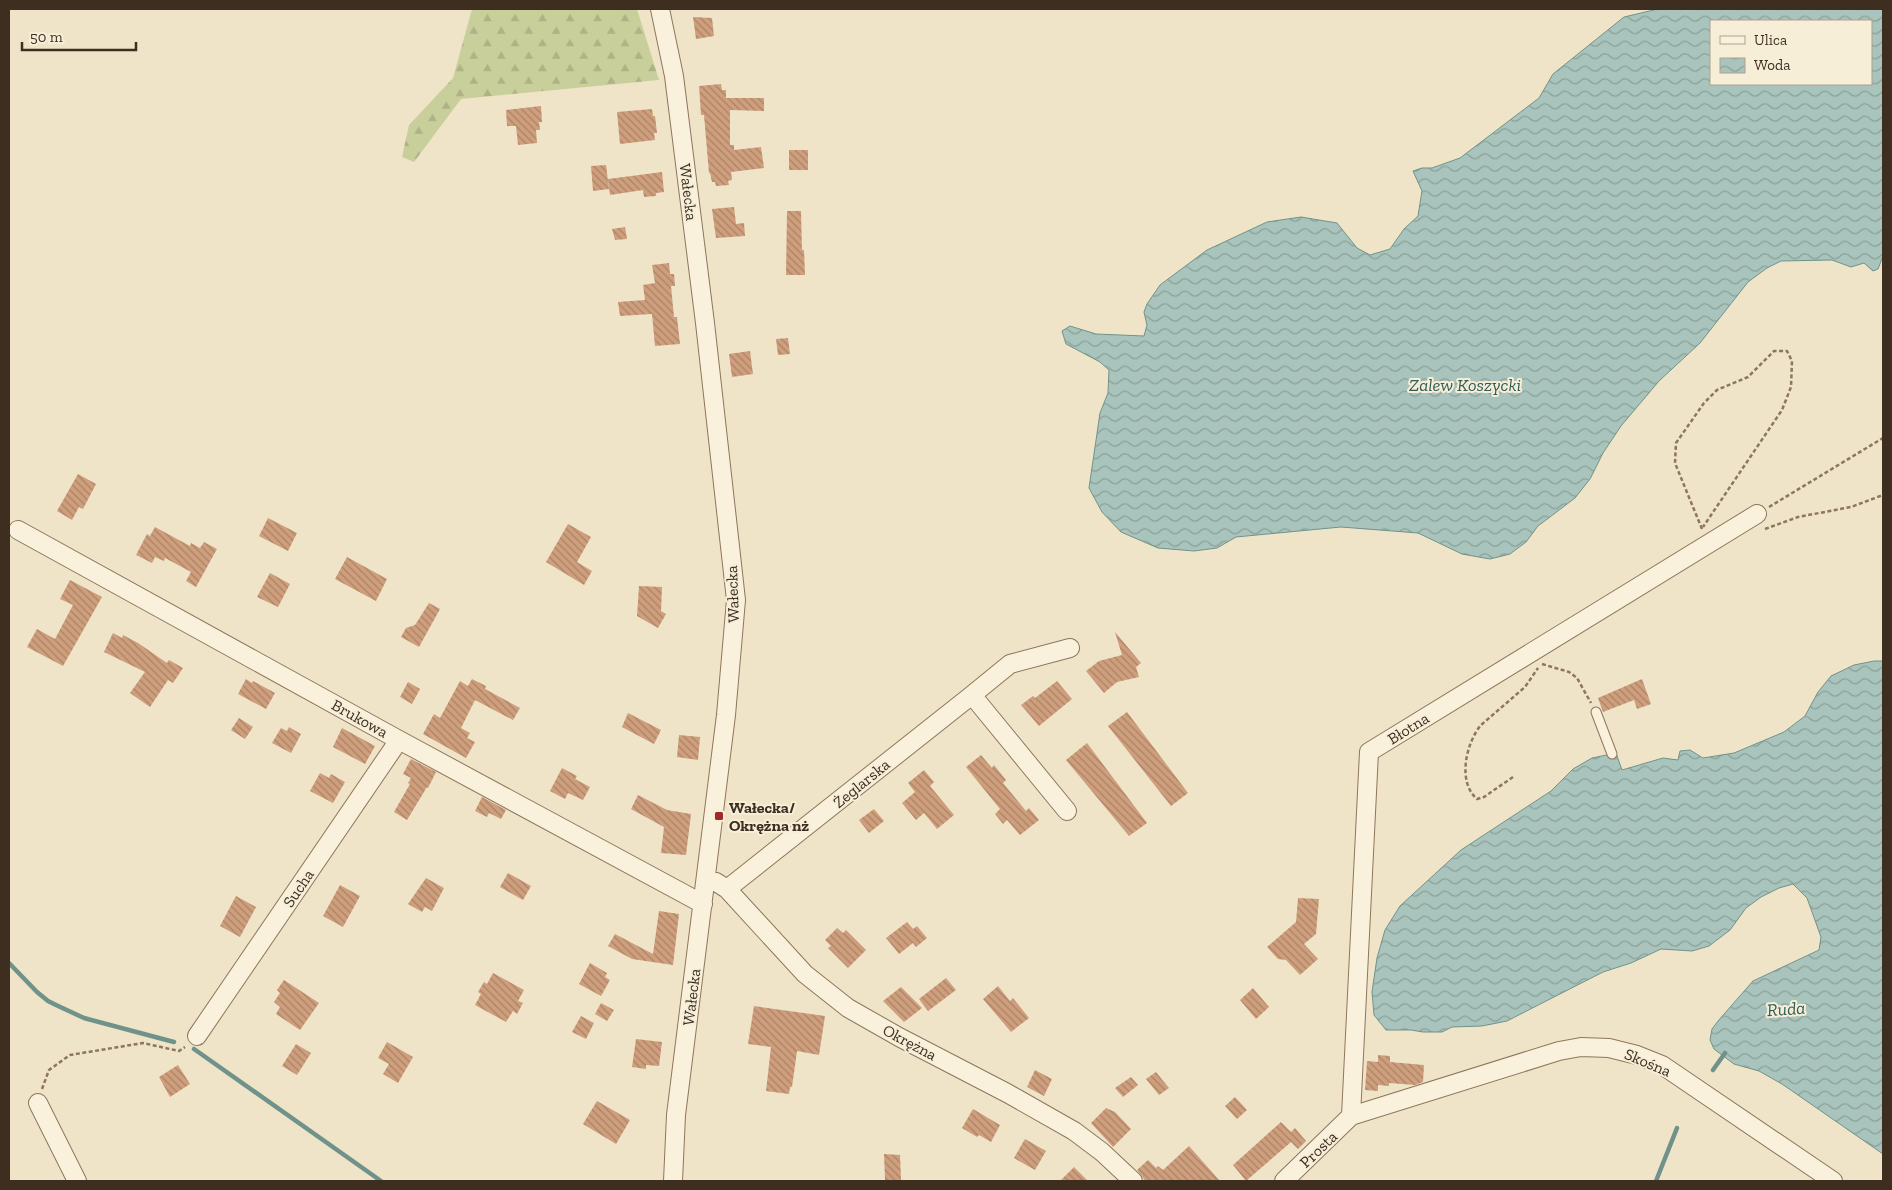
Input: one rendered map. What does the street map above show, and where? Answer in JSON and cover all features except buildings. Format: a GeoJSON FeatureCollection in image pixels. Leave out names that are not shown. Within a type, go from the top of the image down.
{"type":"FeatureCollection","features":[{"type":"Feature","properties":{"kind":"street","name":"Wałecka"},"geometry":{"type":"LineString","coordinates":[[660,9],[674,76],[705,323],[736,600],[726,715],[676,1115],[673,1181]]}},
{"type":"Feature","properties":{"kind":"street","name":"Błotna"},"geometry":{"type":"LineString","coordinates":[[1351,1116],[1369,752],[1759,522]]}},
{"type":"Feature","properties":{"kind":"street","name":"Brukowa"},"geometry":{"type":"LineString","coordinates":[[18,530],[703,904]]}},
{"type":"Feature","properties":{"kind":"street","name":"Żeglarska"},"geometry":{"type":"LineString","coordinates":[[727,889],[1010,664],[1070,648]]}},
{"type":"Feature","properties":{"kind":"street"},"geometry":{"type":"LineString","coordinates":[[972,695],[1067,811]]}},
{"type":"Feature","properties":{"kind":"street","name":"Sucha"},"geometry":{"type":"LineString","coordinates":[[197,1036],[400,740]]}},
{"type":"Feature","properties":{"kind":"street","name":"Okrężna"},"geometry":{"type":"LineString","coordinates":[[706,881],[716,882],[727,889],[805,974],[848,1008],[1074,1131],[1102,1152],[1133,1181]]}},
{"type":"Feature","properties":{"kind":"street","name":"Skośna"},"geometry":{"type":"LineString","coordinates":[[1351,1116],[1559,1051],[1581,1047],[1609,1048],[1637,1055],[1662,1065],[1833,1181]]}},
{"type":"Feature","properties":{"kind":"street"},"geometry":{"type":"LineString","coordinates":[[38,1103],[77,1181]]}},
{"type":"Feature","properties":{"kind":"street","name":"Prosta"},"geometry":{"type":"LineString","coordinates":[[1284,1181],[1351,1116]]}},
{"type":"Feature","properties":{"kind":"lane"},"geometry":{"type":"LineString","coordinates":[[1596,712],[1612,754]]}},
{"type":"Feature","properties":{"kind":"path"},"geometry":{"type":"LineString","coordinates":[[1697,536],[1702,529],[1782,410],[1791,387],[1792,361],[1787,351],[1774,351],[1748,377],[1717,390],[1704,403],[1676,443],[1675,463],[1702,529]]}},
{"type":"Feature","properties":{"kind":"path"},"geometry":{"type":"LineString","coordinates":[[1759,522],[1883,438]]}},
{"type":"Feature","properties":{"kind":"path"},"geometry":{"type":"LineString","coordinates":[[1759,522],[1851,507],[1883,495]]}},
{"type":"Feature","properties":{"kind":"path"},"geometry":{"type":"LineString","coordinates":[[1513,777],[1484,797],[1477,799],[1470,788],[1464,766],[1475,732],[1487,719],[1525,687],[1538,670],[1538,662],[1569,672],[1577,678],[1596,712]]}},
{"type":"Feature","properties":{"kind":"path"},"geometry":{"type":"LineString","coordinates":[[38,1103],[49,1070],[70,1056],[143,1043],[179,1051],[193,1042],[197,1036]]}},
{"type":"Feature","properties":{"kind":"green space"},"geometry":{"type":"Polygon","coordinates":[[[472,9],[637,9],[659,80],[461,99],[414,162],[402,157],[409,125],[453,78],[472,9]]]}},
{"type":"Feature","properties":{"kind":"water","name":"Zalew Koszycki"},"geometry":{"type":"Polygon","coordinates":[[[1658,9],[1883,9],[1883,256],[1878,269],[1873,271],[1864,263],[1851,267],[1832,260],[1781,261],[1767,268],[1748,282],[1700,343],[1659,381],[1621,426],[1603,453],[1590,479],[1575,498],[1538,526],[1526,542],[1510,554],[1490,559],[1462,554],[1418,533],[1341,527],[1236,537],[1217,548],[1194,551],[1158,548],[1121,532],[1102,512],[1089,488],[1100,413],[1108,393],[1109,370],[1100,362],[1066,344],[1062,331],[1070,326],[1096,334],[1144,336],[1147,325],[1144,312],[1160,285],[1207,250],[1267,222],[1301,217],[1337,223],[1357,248],[1370,255],[1390,249],[1404,229],[1418,216],[1422,191],[1413,171],[1422,168],[1432,168],[1460,158],[1539,98],[1553,74],[1624,17],[1658,9]]]}},
{"type":"Feature","properties":{"kind":"water"},"geometry":{"type":"Polygon","coordinates":[[[1883,661],[1883,1154],[1782,1084],[1759,1071],[1734,1064],[1714,1049],[1710,1040],[1712,1029],[1753,981],[1819,950],[1821,937],[1807,898],[1793,884],[1779,888],[1761,897],[1746,908],[1730,930],[1709,946],[1692,951],[1661,949],[1631,963],[1603,972],[1507,1021],[1482,1026],[1452,1027],[1442,1032],[1423,1032],[1386,1030],[1374,1015],[1372,992],[1377,958],[1385,930],[1400,906],[1461,850],[1551,791],[1573,769],[1592,758],[1616,753],[1622,770],[1663,758],[1678,760],[1680,751],[1690,750],[1703,758],[1734,753],[1784,732],[1805,716],[1818,692],[1831,676],[1854,665],[1883,661]]]}},
{"type":"Feature","properties":{"kind":"waterway"},"geometry":{"type":"LineString","coordinates":[[9,963],[37,992],[56,1005],[84,1018],[174,1042]]}},
{"type":"Feature","properties":{"kind":"waterway"},"geometry":{"type":"LineString","coordinates":[[194,1049],[381,1181]]}},
{"type":"Feature","properties":{"kind":"waterway","name":"Ruda"},"geometry":{"type":"LineString","coordinates":[[1713,1070],[1725,1053]]}},
{"type":"Feature","properties":{"kind":"waterway","name":"Ruda"},"geometry":{"type":"LineString","coordinates":[[1656,1181],[1677,1128]]}},
{"type":"Feature","properties":{"kind":"place","name":"Wałecka/ Okrężna nż"},"geometry":{"type":"Point","coordinates":[719,816]}}]}
